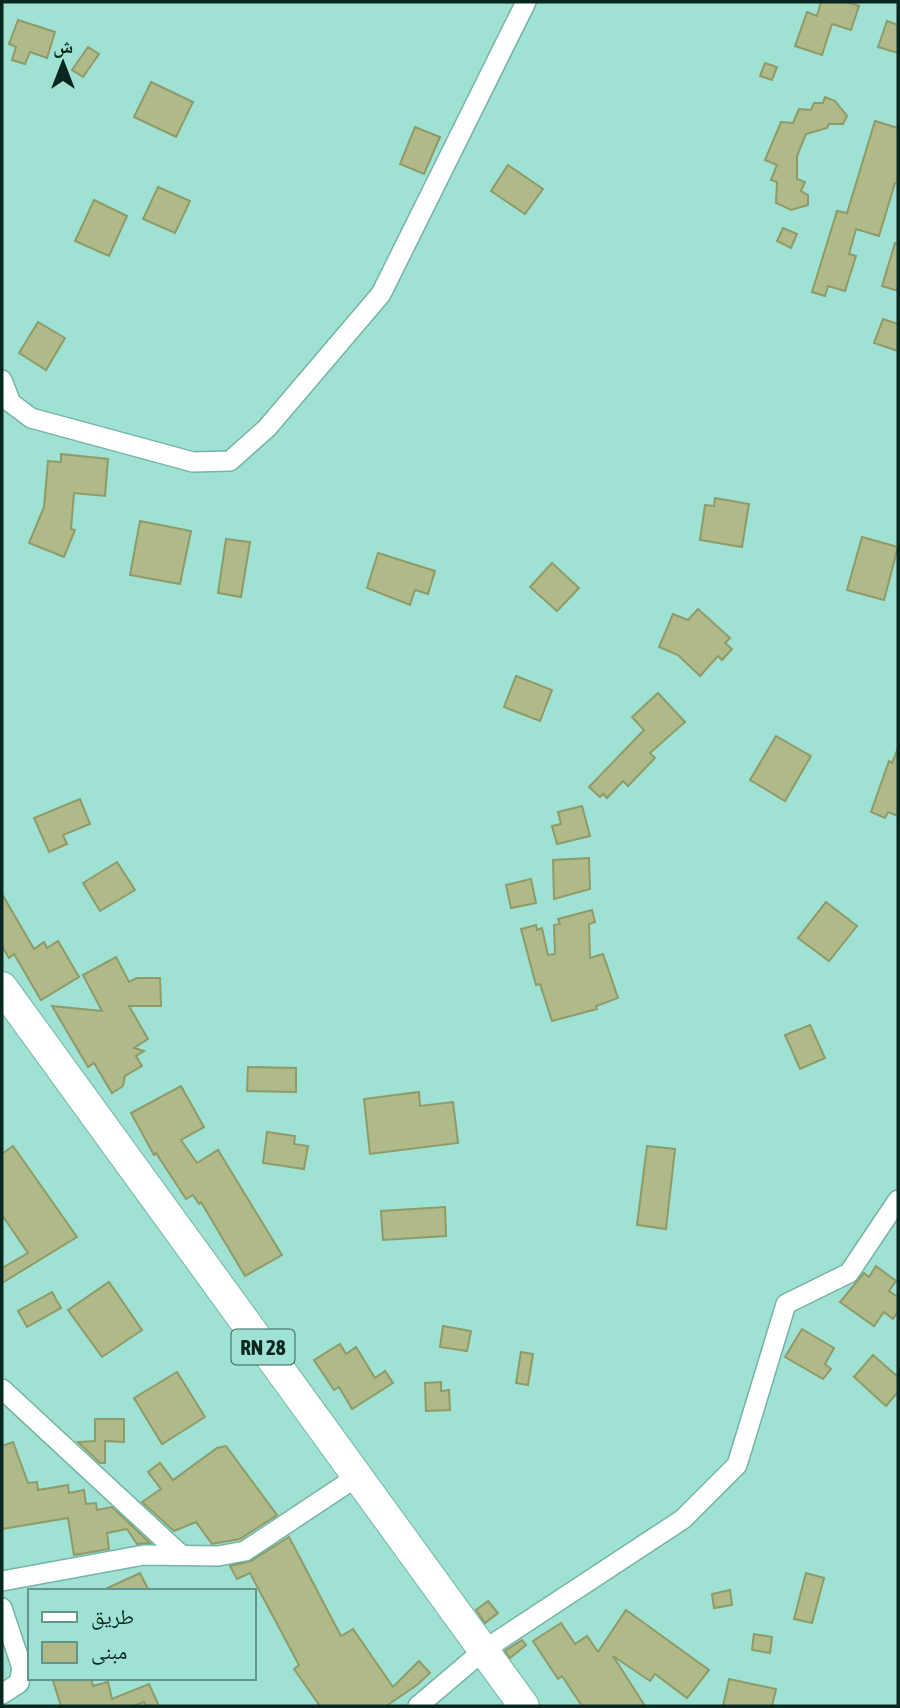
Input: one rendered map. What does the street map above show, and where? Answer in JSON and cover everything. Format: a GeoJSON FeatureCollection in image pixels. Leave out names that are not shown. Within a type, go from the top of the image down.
{"type":"FeatureCollection","features":[{"type":"Feature","properties":{"kind":"main road","name":"RN 28"},"geometry":{"type":"LineString","coordinates":[[2,987],[524,1706]]}},
{"type":"Feature","properties":{"kind":"street"},"geometry":{"type":"LineString","coordinates":[[2,380],[10,403],[31,418],[193,462],[230,461],[267,428],[381,294],[526,2]]}},
{"type":"Feature","properties":{"kind":"street"},"geometry":{"type":"LineString","coordinates":[[418,1706],[484,1650],[683,1519],[737,1465],[786,1304],[849,1273],[898,1200]]}},
{"type":"Feature","properties":{"kind":"street"},"geometry":{"type":"LineString","coordinates":[[2,1390],[179,1553]]}},
{"type":"Feature","properties":{"kind":"street"},"geometry":{"type":"LineString","coordinates":[[2,1581],[144,1555],[179,1553],[218,1556],[245,1550],[358,1476]]}},
{"type":"Feature","properties":{"kind":"street"},"geometry":{"type":"LineString","coordinates":[[2,1608],[22,1668],[22,1677],[2,1694]]}},
{"type":"Feature","properties":{"kind":"building"},"geometry":{"type":"Polygon","coordinates":[[[821,2],[847,2],[859,6],[851,30],[832,24],[822,55],[795,46],[807,12],[817,16],[821,2]]]}},
{"type":"Feature","properties":{"kind":"building"},"geometry":{"type":"Polygon","coordinates":[[[18,20],[55,32],[47,58],[30,52],[25,64],[12,60],[16,47],[9,44],[18,20]]]}},
{"type":"Feature","properties":{"kind":"building"},"geometry":{"type":"Polygon","coordinates":[[[887,21],[898,25],[898,53],[878,47],[887,21]]]}},
{"type":"Feature","properties":{"kind":"building"},"geometry":{"type":"Polygon","coordinates":[[[88,47],[99,54],[83,77],[72,70],[88,47]]]}},
{"type":"Feature","properties":{"kind":"building"},"geometry":{"type":"Polygon","coordinates":[[[765,63],[777,67],[772,80],[760,76],[765,63]]]}},
{"type":"Feature","properties":{"kind":"building"},"geometry":{"type":"Polygon","coordinates":[[[151,82],[193,102],[176,137],[134,117],[151,82]]]}},
{"type":"Feature","properties":{"kind":"building"},"geometry":{"type":"Polygon","coordinates":[[[825,97],[835,101],[847,116],[843,124],[829,124],[827,128],[806,134],[797,156],[797,179],[805,182],[801,191],[808,195],[808,205],[791,210],[776,203],[777,182],[771,180],[777,165],[765,160],[781,122],[793,123],[799,109],[811,110],[814,103],[823,103],[825,97]]]}},
{"type":"Feature","properties":{"kind":"building"},"geometry":{"type":"Polygon","coordinates":[[[875,121],[898,128],[898,184],[895,183],[879,236],[856,229],[849,254],[856,256],[845,291],[828,286],[825,296],[812,292],[837,211],[847,213],[875,121]]]}},
{"type":"Feature","properties":{"kind":"building"},"geometry":{"type":"Polygon","coordinates":[[[415,127],[440,137],[424,174],[400,164],[415,127]]]}},
{"type":"Feature","properties":{"kind":"building"},"geometry":{"type":"Polygon","coordinates":[[[508,165],[543,189],[525,214],[491,191],[508,165]]]}},
{"type":"Feature","properties":{"kind":"building"},"geometry":{"type":"Polygon","coordinates":[[[158,187],[190,201],[175,233],[143,219],[158,187]]]}},
{"type":"Feature","properties":{"kind":"building"},"geometry":{"type":"Polygon","coordinates":[[[94,200],[127,216],[109,256],[75,241],[94,200]]]}},
{"type":"Feature","properties":{"kind":"building"},"geometry":{"type":"Polygon","coordinates":[[[783,228],[797,234],[791,248],[777,241],[783,228]]]}},
{"type":"Feature","properties":{"kind":"building"},"geometry":{"type":"Polygon","coordinates":[[[895,243],[898,243],[898,291],[882,286],[895,243]]]}},
{"type":"Feature","properties":{"kind":"building"},"geometry":{"type":"Polygon","coordinates":[[[883,319],[898,324],[898,351],[874,343],[883,319]]]}},
{"type":"Feature","properties":{"kind":"building"},"geometry":{"type":"Polygon","coordinates":[[[38,322],[65,338],[46,370],[19,353],[38,322]]]}},
{"type":"Feature","properties":{"kind":"building"},"geometry":{"type":"Polygon","coordinates":[[[61,454],[108,459],[105,496],[74,493],[71,529],[75,530],[64,557],[29,543],[44,507],[48,461],[61,462],[61,454]]]}},
{"type":"Feature","properties":{"kind":"building"},"geometry":{"type":"Polygon","coordinates":[[[715,498],[749,504],[742,547],[700,540],[705,505],[714,506],[715,498]]]}},
{"type":"Feature","properties":{"kind":"building"},"geometry":{"type":"Polygon","coordinates":[[[140,521],[191,531],[180,584],[130,575],[140,521]]]}},
{"type":"Feature","properties":{"kind":"building"},"geometry":{"type":"Polygon","coordinates":[[[862,537],[898,547],[884,600],[847,590],[862,537]]]}},
{"type":"Feature","properties":{"kind":"building"},"geometry":{"type":"Polygon","coordinates":[[[226,539],[250,542],[241,597],[218,593],[226,539]]]}},
{"type":"Feature","properties":{"kind":"building"},"geometry":{"type":"Polygon","coordinates":[[[378,553],[435,571],[428,594],[415,590],[410,605],[367,588],[378,553]]]}},
{"type":"Feature","properties":{"kind":"building"},"geometry":{"type":"Polygon","coordinates":[[[552,563],[579,588],[557,611],[530,587],[552,563]]]}},
{"type":"Feature","properties":{"kind":"building"},"geometry":{"type":"Polygon","coordinates":[[[698,609],[730,638],[725,643],[732,649],[722,660],[718,656],[700,676],[678,655],[659,647],[673,614],[688,620],[698,609]]]}},
{"type":"Feature","properties":{"kind":"building"},"geometry":{"type":"Polygon","coordinates":[[[516,676],[552,690],[540,721],[504,707],[516,676]]]}},
{"type":"Feature","properties":{"kind":"building"},"geometry":{"type":"Polygon","coordinates":[[[658,693],[685,722],[650,753],[655,758],[628,786],[623,781],[607,798],[603,794],[600,797],[589,787],[644,730],[632,717],[658,693]]]}},
{"type":"Feature","properties":{"kind":"building"},"geometry":{"type":"Polygon","coordinates":[[[776,736],[811,756],[785,801],[750,780],[776,736]]]}},
{"type":"Feature","properties":{"kind":"building"},"geometry":{"type":"Polygon","coordinates":[[[898,748],[898,816],[888,812],[885,818],[871,812],[889,761],[892,763],[898,748]]]}},
{"type":"Feature","properties":{"kind":"building"},"geometry":{"type":"Polygon","coordinates":[[[80,799],[90,824],[63,835],[67,844],[49,852],[34,818],[80,799]]]}},
{"type":"Feature","properties":{"kind":"building"},"geometry":{"type":"Polygon","coordinates":[[[582,806],[590,836],[557,844],[552,826],[561,824],[558,812],[582,806]]]}},
{"type":"Feature","properties":{"kind":"building"},"geometry":{"type":"Polygon","coordinates":[[[589,858],[590,889],[554,899],[553,860],[589,858]]]}},
{"type":"Feature","properties":{"kind":"building"},"geometry":{"type":"Polygon","coordinates":[[[117,862],[135,890],[100,911],[83,883],[117,862]]]}},
{"type":"Feature","properties":{"kind":"building"},"geometry":{"type":"Polygon","coordinates":[[[531,879],[536,903],[511,908],[506,885],[531,879]]]}},
{"type":"Feature","properties":{"kind":"building"},"geometry":{"type":"Polygon","coordinates":[[[2,894],[34,949],[44,942],[47,948],[58,941],[79,977],[41,1000],[14,954],[9,958],[2,946],[2,894]]]}},
{"type":"Feature","properties":{"kind":"building"},"geometry":{"type":"Polygon","coordinates":[[[826,902],[857,926],[829,961],[798,938],[826,902]]]}},
{"type":"Feature","properties":{"kind":"building"},"geometry":{"type":"Polygon","coordinates":[[[592,910],[595,922],[589,924],[590,958],[603,954],[618,998],[596,1006],[597,1009],[552,1021],[540,984],[536,985],[521,929],[536,925],[537,930],[542,928],[548,955],[555,954],[554,925],[560,924],[558,919],[592,910]]]}},
{"type":"Feature","properties":{"kind":"building"},"geometry":{"type":"Polygon","coordinates":[[[116,957],[129,982],[137,978],[160,978],[161,1006],[129,1006],[148,1039],[134,1048],[144,1051],[136,1056],[142,1066],[125,1076],[123,1086],[112,1093],[94,1063],[88,1067],[52,1006],[102,1011],[83,975],[116,957]]]}},
{"type":"Feature","properties":{"kind":"building"},"geometry":{"type":"Polygon","coordinates":[[[810,1025],[825,1058],[800,1069],[785,1035],[810,1025]]]}},
{"type":"Feature","properties":{"kind":"building"},"geometry":{"type":"Polygon","coordinates":[[[248,1067],[296,1068],[296,1092],[247,1091],[248,1067]]]}},
{"type":"Feature","properties":{"kind":"building"},"geometry":{"type":"Polygon","coordinates":[[[181,1086],[204,1127],[181,1140],[197,1163],[218,1150],[282,1255],[245,1276],[201,1202],[199,1204],[193,1195],[186,1199],[156,1153],[154,1155],[131,1113],[181,1086]]]}},
{"type":"Feature","properties":{"kind":"building"},"geometry":{"type":"Polygon","coordinates":[[[419,1092],[420,1106],[453,1102],[458,1143],[370,1154],[364,1099],[419,1092]]]}},
{"type":"Feature","properties":{"kind":"building"},"geometry":{"type":"Polygon","coordinates":[[[267,1132],[295,1136],[294,1144],[308,1146],[304,1169],[263,1163],[267,1132]]]}},
{"type":"Feature","properties":{"kind":"building"},"geometry":{"type":"Polygon","coordinates":[[[13,1146],[77,1237],[2,1283],[2,1268],[28,1253],[2,1215],[2,1154],[13,1146]]]}},
{"type":"Feature","properties":{"kind":"building"},"geometry":{"type":"Polygon","coordinates":[[[647,1146],[675,1149],[666,1229],[637,1225],[647,1146]]]}},
{"type":"Feature","properties":{"kind":"building"},"geometry":{"type":"Polygon","coordinates":[[[445,1207],[446,1236],[383,1240],[381,1211],[445,1207]]]}},
{"type":"Feature","properties":{"kind":"building"},"geometry":{"type":"Polygon","coordinates":[[[876,1266],[896,1281],[889,1291],[898,1297],[898,1311],[893,1319],[884,1312],[874,1326],[840,1302],[864,1273],[869,1277],[876,1266]]]}},
{"type":"Feature","properties":{"kind":"building"},"geometry":{"type":"Polygon","coordinates":[[[109,1282],[142,1330],[102,1357],[68,1310],[109,1282]]]}},
{"type":"Feature","properties":{"kind":"building"},"geometry":{"type":"Polygon","coordinates":[[[52,1292],[61,1308],[27,1327],[18,1311],[52,1292]]]}},
{"type":"Feature","properties":{"kind":"building"},"geometry":{"type":"Polygon","coordinates":[[[443,1326],[471,1331],[467,1351],[440,1347],[443,1326]]]}},
{"type":"Feature","properties":{"kind":"building"},"geometry":{"type":"Polygon","coordinates":[[[802,1329],[834,1348],[825,1364],[831,1369],[823,1379],[785,1357],[802,1329]]]}},
{"type":"Feature","properties":{"kind":"building"},"geometry":{"type":"Polygon","coordinates":[[[340,1344],[346,1354],[356,1347],[375,1378],[385,1371],[393,1383],[352,1409],[339,1387],[334,1390],[314,1360],[340,1344]]]}},
{"type":"Feature","properties":{"kind":"building"},"geometry":{"type":"Polygon","coordinates":[[[521,1352],[533,1354],[528,1385],[516,1383],[521,1352]]]}},
{"type":"Feature","properties":{"kind":"building"},"geometry":{"type":"Polygon","coordinates":[[[873,1355],[898,1377],[898,1392],[886,1406],[854,1377],[873,1355]]]}},
{"type":"Feature","properties":{"kind":"building"},"geometry":{"type":"Polygon","coordinates":[[[177,1372],[205,1417],[162,1444],[134,1398],[177,1372]]]}},
{"type":"Feature","properties":{"kind":"building"},"geometry":{"type":"Polygon","coordinates":[[[441,1382],[441,1391],[449,1390],[450,1410],[426,1411],[425,1383],[441,1382]]]}},
{"type":"Feature","properties":{"kind":"building"},"geometry":{"type":"Polygon","coordinates":[[[95,1419],[124,1419],[124,1442],[105,1441],[105,1463],[100,1463],[78,1442],[95,1441],[95,1419]]]}},
{"type":"Feature","properties":{"kind":"building"},"geometry":{"type":"Polygon","coordinates":[[[13,1442],[28,1483],[37,1482],[38,1490],[68,1485],[69,1493],[84,1490],[86,1504],[96,1503],[97,1510],[112,1507],[150,1543],[137,1544],[127,1529],[107,1533],[109,1549],[74,1555],[68,1518],[2,1529],[2,1446],[13,1442]]]}},
{"type":"Feature","properties":{"kind":"building"},"geometry":{"type":"Polygon","coordinates":[[[226,1446],[277,1515],[240,1539],[212,1544],[196,1522],[174,1531],[142,1502],[161,1489],[148,1472],[160,1463],[173,1480],[217,1448],[226,1446]]]}},
{"type":"Feature","properties":{"kind":"building"},"geometry":{"type":"Polygon","coordinates":[[[289,1537],[341,1636],[353,1629],[393,1687],[419,1661],[430,1673],[386,1706],[320,1706],[294,1669],[299,1665],[250,1573],[237,1579],[230,1566],[251,1561],[289,1537]]]}},
{"type":"Feature","properties":{"kind":"building"},"geometry":{"type":"Polygon","coordinates":[[[140,1573],[148,1589],[105,1589],[140,1573]]]}},
{"type":"Feature","properties":{"kind":"building"},"geometry":{"type":"Polygon","coordinates":[[[806,1573],[824,1578],[812,1623],[794,1619],[806,1573]]]}},
{"type":"Feature","properties":{"kind":"building"},"geometry":{"type":"Polygon","coordinates":[[[730,1590],[732,1605],[714,1608],[712,1594],[730,1590]]]}},
{"type":"Feature","properties":{"kind":"building"},"geometry":{"type":"Polygon","coordinates":[[[488,1601],[498,1613],[485,1623],[476,1610],[488,1601]]]}},
{"type":"Feature","properties":{"kind":"building"},"geometry":{"type":"Polygon","coordinates":[[[626,1610],[709,1670],[687,1698],[655,1674],[650,1681],[613,1656],[645,1706],[582,1706],[562,1676],[558,1679],[533,1641],[561,1623],[575,1644],[587,1636],[598,1652],[626,1610]]]}},
{"type":"Feature","properties":{"kind":"building"},"geometry":{"type":"Polygon","coordinates":[[[754,1634],[772,1637],[770,1653],[752,1650],[754,1634]]]}},
{"type":"Feature","properties":{"kind":"building"},"geometry":{"type":"Polygon","coordinates":[[[522,1640],[526,1645],[510,1658],[505,1651],[522,1640]]]}},
{"type":"Feature","properties":{"kind":"building"},"geometry":{"type":"Polygon","coordinates":[[[729,1679],[776,1689],[772,1706],[723,1706],[729,1679]]]}},
{"type":"Feature","properties":{"kind":"building"},"geometry":{"type":"Polygon","coordinates":[[[92,1680],[93,1686],[108,1682],[112,1699],[149,1684],[159,1706],[146,1706],[144,1702],[133,1706],[61,1706],[53,1681],[92,1680]]]}}]}
